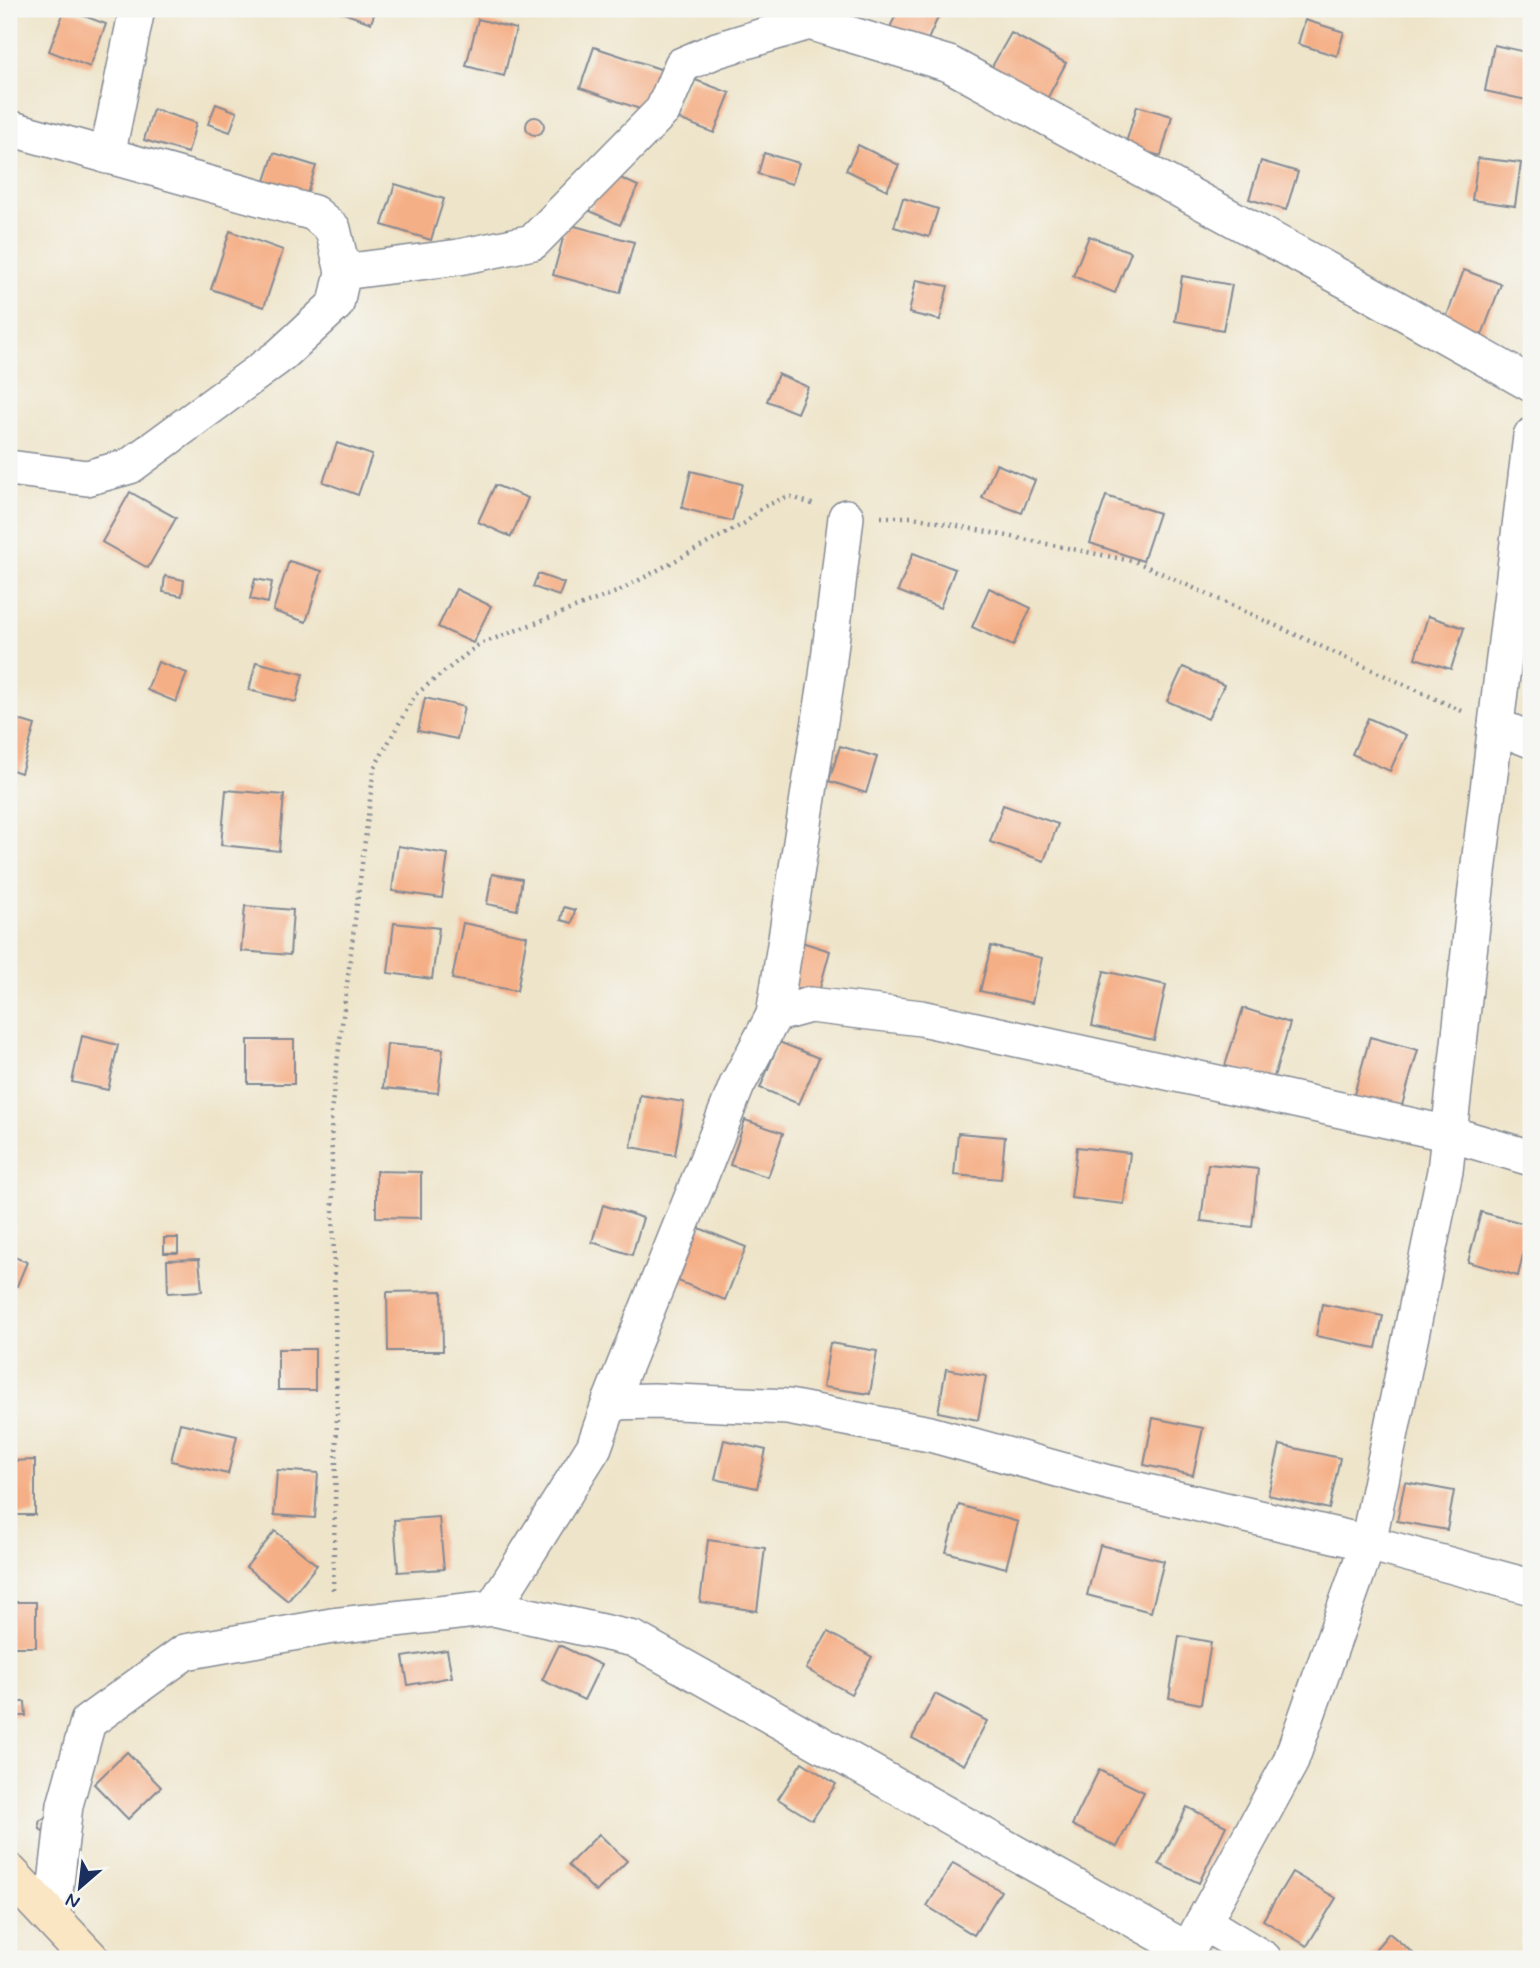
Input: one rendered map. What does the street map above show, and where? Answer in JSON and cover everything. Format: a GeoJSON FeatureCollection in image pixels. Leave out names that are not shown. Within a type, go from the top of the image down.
{"type":"FeatureCollection","features":[{"type":"Feature","properties":{"kind":"main road"},"geometry":{"type":"LineString","coordinates":[[9,1873],[90,1959]]}},
{"type":"Feature","properties":{"kind":"street"},"geometry":{"type":"LineString","coordinates":[[107,156],[137,9]]}},
{"type":"Feature","properties":{"kind":"street"},"geometry":{"type":"LineString","coordinates":[[343,272],[459,257],[533,242],[663,110],[682,65],[812,15],[949,64],[1350,282],[1531,384]]}},
{"type":"Feature","properties":{"kind":"street"},"geometry":{"type":"LineString","coordinates":[[9,128],[314,213],[333,229],[343,272],[337,303],[281,355],[130,466],[87,478],[9,468]]}},
{"type":"Feature","properties":{"kind":"street"},"geometry":{"type":"LineString","coordinates":[[1190,1943],[1290,1763],[1368,1543],[1443,1184],[1531,436]]}},
{"type":"Feature","properties":{"kind":"street"},"geometry":{"type":"LineString","coordinates":[[493,1608],[594,1447],[737,1085],[774,1015],[827,676],[846,517]]}},
{"type":"Feature","properties":{"kind":"street"},"geometry":{"type":"LineString","coordinates":[[1496,726],[1531,740]]}},
{"type":"Feature","properties":{"kind":"street"},"geometry":{"type":"LineString","coordinates":[[774,1015],[810,1005],[921,1018],[1450,1134],[1531,1158]]}},
{"type":"Feature","properties":{"kind":"street"},"geometry":{"type":"LineString","coordinates":[[610,1402],[654,1401],[788,1408],[917,1431],[1108,1483],[1368,1543],[1531,1587]]}},
{"type":"Feature","properties":{"kind":"street"},"geometry":{"type":"LineString","coordinates":[[52,1918],[65,1805],[88,1722],[185,1652],[332,1626],[493,1608],[634,1640],[1190,1943],[1264,1959]]}},
{"type":"Feature","properties":{"kind":"path"},"geometry":{"type":"LineString","coordinates":[[332,1626],[337,1416],[331,1112],[374,768],[415,695],[478,645],[619,591],[745,523],[764,507],[789,496],[846,517],[913,517],[1137,562],[1496,726]]}},
{"type":"Feature","properties":{"kind":"building"},"geometry":{"type":"Polygon","coordinates":[[[65,9],[106,24],[90,67],[49,51],[65,9]]]}},
{"type":"Feature","properties":{"kind":"building"},"geometry":{"type":"Polygon","coordinates":[[[338,9],[376,9],[371,23],[338,9]]]}},
{"type":"Feature","properties":{"kind":"building"},"geometry":{"type":"Polygon","coordinates":[[[899,9],[930,9],[940,13],[926,44],[890,27],[899,9]]]}},
{"type":"Feature","properties":{"kind":"building"},"geometry":{"type":"Polygon","coordinates":[[[478,19],[516,29],[504,76],[466,66],[478,19]]]}},
{"type":"Feature","properties":{"kind":"building"},"geometry":{"type":"Polygon","coordinates":[[[1305,20],[1344,32],[1337,56],[1298,44],[1305,20]]]}},
{"type":"Feature","properties":{"kind":"building"},"geometry":{"type":"Polygon","coordinates":[[[1011,33],[1066,63],[1046,101],[990,70],[1011,33]]]}},
{"type":"Feature","properties":{"kind":"building"},"geometry":{"type":"Polygon","coordinates":[[[1494,45],[1531,53],[1531,101],[1485,91],[1494,45]]]}},
{"type":"Feature","properties":{"kind":"building"},"geometry":{"type":"Polygon","coordinates":[[[594,47],[663,70],[648,112],[580,88],[594,47]]]}},
{"type":"Feature","properties":{"kind":"building"},"geometry":{"type":"Polygon","coordinates":[[[690,78],[730,93],[714,133],[674,117],[690,78]]]}},
{"type":"Feature","properties":{"kind":"building"},"geometry":{"type":"Polygon","coordinates":[[[216,104],[237,112],[230,132],[208,124],[216,104]]]}},
{"type":"Feature","properties":{"kind":"building"},"geometry":{"type":"Polygon","coordinates":[[[1137,106],[1172,116],[1161,156],[1125,146],[1137,106]]]}},
{"type":"Feature","properties":{"kind":"building"},"geometry":{"type":"Polygon","coordinates":[[[153,109],[196,123],[188,153],[144,140],[153,109]]]}},
{"type":"Feature","properties":{"kind":"building"},"geometry":{"type":"Polygon","coordinates":[[[535,117],[541,120],[544,126],[541,132],[535,135],[529,132],[526,126],[529,120],[535,117]]]}},
{"type":"Feature","properties":{"kind":"building"},"geometry":{"type":"Polygon","coordinates":[[[858,145],[899,165],[887,190],[846,170],[858,145]]]}},
{"type":"Feature","properties":{"kind":"building"},"geometry":{"type":"Polygon","coordinates":[[[274,153],[316,166],[306,197],[264,184],[274,153]]]}},
{"type":"Feature","properties":{"kind":"building"},"geometry":{"type":"Polygon","coordinates":[[[764,153],[799,163],[792,184],[758,174],[764,153]]]}},
{"type":"Feature","properties":{"kind":"building"},"geometry":{"type":"Polygon","coordinates":[[[1478,158],[1521,163],[1515,206],[1472,200],[1478,158]]]}},
{"type":"Feature","properties":{"kind":"building"},"geometry":{"type":"Polygon","coordinates":[[[1261,161],[1298,172],[1286,210],[1249,199],[1261,161]]]}},
{"type":"Feature","properties":{"kind":"building"},"geometry":{"type":"Polygon","coordinates":[[[607,172],[638,186],[620,225],[590,211],[607,172]]]}},
{"type":"Feature","properties":{"kind":"building"},"geometry":{"type":"Polygon","coordinates":[[[395,184],[444,199],[431,240],[382,225],[395,184]]]}},
{"type":"Feature","properties":{"kind":"building"},"geometry":{"type":"Polygon","coordinates":[[[903,198],[938,209],[929,237],[894,227],[903,198]]]}},
{"type":"Feature","properties":{"kind":"building"},"geometry":{"type":"Polygon","coordinates":[[[567,224],[634,242],[620,293],[553,275],[567,224]]]}},
{"type":"Feature","properties":{"kind":"building"},"geometry":{"type":"Polygon","coordinates":[[[230,231],[283,250],[264,307],[211,289],[230,231]]]}},
{"type":"Feature","properties":{"kind":"building"},"geometry":{"type":"Polygon","coordinates":[[[1089,236],[1131,252],[1115,293],[1073,276],[1089,236]]]}},
{"type":"Feature","properties":{"kind":"building"},"geometry":{"type":"Polygon","coordinates":[[[1464,270],[1501,284],[1482,335],[1445,321],[1464,270]]]}},
{"type":"Feature","properties":{"kind":"building"},"geometry":{"type":"Polygon","coordinates":[[[1182,276],[1232,285],[1223,330],[1175,321],[1182,276]]]}},
{"type":"Feature","properties":{"kind":"building"},"geometry":{"type":"Polygon","coordinates":[[[916,280],[948,286],[940,320],[909,313],[916,280]]]}},
{"type":"Feature","properties":{"kind":"building"},"geometry":{"type":"Polygon","coordinates":[[[778,374],[808,387],[797,413],[767,401],[778,374]]]}},
{"type":"Feature","properties":{"kind":"building"},"geometry":{"type":"Polygon","coordinates":[[[337,443],[372,455],[358,495],[323,482],[337,443]]]}},
{"type":"Feature","properties":{"kind":"building"},"geometry":{"type":"Polygon","coordinates":[[[996,464],[1035,480],[1022,513],[982,498],[996,464]]]}},
{"type":"Feature","properties":{"kind":"building"},"geometry":{"type":"Polygon","coordinates":[[[691,471],[742,484],[732,521],[682,508],[691,471]]]}},
{"type":"Feature","properties":{"kind":"building"},"geometry":{"type":"Polygon","coordinates":[[[495,485],[528,498],[511,537],[478,522],[495,485]]]}},
{"type":"Feature","properties":{"kind":"building"},"geometry":{"type":"Polygon","coordinates":[[[130,492],[176,518],[148,568],[102,542],[130,492]]]}},
{"type":"Feature","properties":{"kind":"building"},"geometry":{"type":"Polygon","coordinates":[[[1106,496],[1159,513],[1143,561],[1090,543],[1106,496]]]}},
{"type":"Feature","properties":{"kind":"building"},"geometry":{"type":"Polygon","coordinates":[[[913,553],[955,569],[940,608],[898,591],[913,553]]]}},
{"type":"Feature","properties":{"kind":"building"},"geometry":{"type":"Polygon","coordinates":[[[289,561],[322,571],[306,622],[273,611],[289,561]]]}},
{"type":"Feature","properties":{"kind":"building"},"geometry":{"type":"Polygon","coordinates":[[[538,574],[564,583],[559,596],[533,587],[538,574]]]}},
{"type":"Feature","properties":{"kind":"building"},"geometry":{"type":"Polygon","coordinates":[[[165,576],[184,580],[182,596],[163,592],[165,576]]]}},
{"type":"Feature","properties":{"kind":"building"},"geometry":{"type":"Polygon","coordinates":[[[255,579],[272,582],[268,603],[250,599],[255,579]]]}},
{"type":"Feature","properties":{"kind":"building"},"geometry":{"type":"Polygon","coordinates":[[[989,588],[1031,608],[1013,646],[972,627],[989,588]]]}},
{"type":"Feature","properties":{"kind":"building"},"geometry":{"type":"Polygon","coordinates":[[[456,589],[491,606],[473,643],[438,627],[456,589]]]}},
{"type":"Feature","properties":{"kind":"building"},"geometry":{"type":"Polygon","coordinates":[[[1428,616],[1464,628],[1451,669],[1415,658],[1428,616]]]}},
{"type":"Feature","properties":{"kind":"building"},"geometry":{"type":"Polygon","coordinates":[[[158,662],[187,673],[176,702],[147,690],[158,662]]]}},
{"type":"Feature","properties":{"kind":"building"},"geometry":{"type":"Polygon","coordinates":[[[256,662],[303,674],[296,702],[249,690],[256,662]]]}},
{"type":"Feature","properties":{"kind":"building"},"geometry":{"type":"Polygon","coordinates":[[[1183,667],[1224,685],[1208,719],[1167,701],[1183,667]]]}},
{"type":"Feature","properties":{"kind":"building"},"geometry":{"type":"Polygon","coordinates":[[[425,698],[464,707],[457,739],[418,731],[425,698]]]}},
{"type":"Feature","properties":{"kind":"building"},"geometry":{"type":"Polygon","coordinates":[[[9,717],[35,725],[21,773],[9,769],[9,717]]]}},
{"type":"Feature","properties":{"kind":"building"},"geometry":{"type":"Polygon","coordinates":[[[1368,718],[1406,735],[1390,771],[1352,754],[1368,718]]]}},
{"type":"Feature","properties":{"kind":"building"},"geometry":{"type":"Polygon","coordinates":[[[840,746],[877,757],[866,793],[829,781],[840,746]]]}},
{"type":"Feature","properties":{"kind":"building"},"geometry":{"type":"Polygon","coordinates":[[[226,790],[284,795],[279,851],[221,845],[226,790]]]}},
{"type":"Feature","properties":{"kind":"building"},"geometry":{"type":"Polygon","coordinates":[[[1003,805],[1058,824],[1044,861],[990,842],[1003,805]]]}},
{"type":"Feature","properties":{"kind":"building"},"geometry":{"type":"Polygon","coordinates":[[[398,846],[448,854],[442,898],[392,891],[398,846]]]}},
{"type":"Feature","properties":{"kind":"building"},"geometry":{"type":"Polygon","coordinates":[[[492,874],[522,879],[517,910],[487,904],[492,874]]]}},
{"type":"Feature","properties":{"kind":"building"},"geometry":{"type":"Polygon","coordinates":[[[245,906],[293,910],[290,955],[241,951],[245,906]]]}},
{"type":"Feature","properties":{"kind":"building"},"geometry":{"type":"Polygon","coordinates":[[[564,907],[575,910],[572,923],[561,920],[564,907]]]}},
{"type":"Feature","properties":{"kind":"building"},"geometry":{"type":"Polygon","coordinates":[[[394,923],[439,928],[432,979],[388,973],[394,923]]]}},
{"type":"Feature","properties":{"kind":"building"},"geometry":{"type":"Polygon","coordinates":[[[463,923],[527,936],[517,991],[452,979],[463,923]]]}},
{"type":"Feature","properties":{"kind":"building"},"geometry":{"type":"Polygon","coordinates":[[[792,939],[830,951],[818,995],[779,984],[792,939]]]}},
{"type":"Feature","properties":{"kind":"building"},"geometry":{"type":"Polygon","coordinates":[[[991,946],[1042,958],[1032,1003],[980,991],[991,946]]]}},
{"type":"Feature","properties":{"kind":"building"},"geometry":{"type":"Polygon","coordinates":[[[1104,971],[1166,985],[1154,1040],[1092,1026],[1104,971]]]}},
{"type":"Feature","properties":{"kind":"building"},"geometry":{"type":"Polygon","coordinates":[[[1243,1008],[1290,1023],[1273,1080],[1225,1066],[1243,1008]]]}},
{"type":"Feature","properties":{"kind":"building"},"geometry":{"type":"Polygon","coordinates":[[[82,1036],[118,1045],[108,1090],[72,1082],[82,1036]]]}},
{"type":"Feature","properties":{"kind":"building"},"geometry":{"type":"Polygon","coordinates":[[[1370,1037],[1418,1050],[1400,1112],[1353,1098],[1370,1037]]]}},
{"type":"Feature","properties":{"kind":"building"},"geometry":{"type":"Polygon","coordinates":[[[248,1040],[294,1040],[294,1084],[248,1084],[248,1040]]]}},
{"type":"Feature","properties":{"kind":"building"},"geometry":{"type":"Polygon","coordinates":[[[779,1042],[819,1058],[799,1104],[760,1088],[779,1042]]]}},
{"type":"Feature","properties":{"kind":"building"},"geometry":{"type":"Polygon","coordinates":[[[387,1044],[443,1049],[438,1093],[383,1088],[387,1044]]]}},
{"type":"Feature","properties":{"kind":"building"},"geometry":{"type":"Polygon","coordinates":[[[640,1095],[684,1102],[675,1155],[631,1147],[640,1095]]]}},
{"type":"Feature","properties":{"kind":"building"},"geometry":{"type":"Polygon","coordinates":[[[745,1120],[783,1133],[768,1177],[730,1165],[745,1120]]]}},
{"type":"Feature","properties":{"kind":"building"},"geometry":{"type":"Polygon","coordinates":[[[958,1133],[1005,1137],[1001,1179],[954,1175],[958,1133]]]}},
{"type":"Feature","properties":{"kind":"building"},"geometry":{"type":"Polygon","coordinates":[[[1077,1147],[1130,1153],[1124,1204],[1071,1198],[1077,1147]]]}},
{"type":"Feature","properties":{"kind":"building"},"geometry":{"type":"Polygon","coordinates":[[[1208,1164],[1258,1169],[1252,1227],[1201,1221],[1208,1164]]]}},
{"type":"Feature","properties":{"kind":"building"},"geometry":{"type":"Polygon","coordinates":[[[376,1171],[421,1172],[421,1218],[376,1217],[376,1171]]]}},
{"type":"Feature","properties":{"kind":"building"},"geometry":{"type":"Polygon","coordinates":[[[603,1205],[643,1218],[632,1255],[592,1242],[603,1205]]]}},
{"type":"Feature","properties":{"kind":"building"},"geometry":{"type":"Polygon","coordinates":[[[1481,1212],[1530,1225],[1518,1276],[1468,1262],[1481,1212]]]}},
{"type":"Feature","properties":{"kind":"building"},"geometry":{"type":"Polygon","coordinates":[[[699,1228],[746,1247],[725,1300],[678,1281],[699,1228]]]}},
{"type":"Feature","properties":{"kind":"building"},"geometry":{"type":"Polygon","coordinates":[[[164,1238],[178,1238],[178,1253],[164,1253],[164,1238]]]}},
{"type":"Feature","properties":{"kind":"building"},"geometry":{"type":"Polygon","coordinates":[[[9,1255],[27,1262],[17,1286],[9,1283],[9,1255]]]}},
{"type":"Feature","properties":{"kind":"building"},"geometry":{"type":"Polygon","coordinates":[[[199,1259],[202,1291],[168,1293],[167,1260],[199,1259]]]}},
{"type":"Feature","properties":{"kind":"building"},"geometry":{"type":"Polygon","coordinates":[[[442,1291],[443,1351],[388,1351],[387,1292],[442,1291]]]}},
{"type":"Feature","properties":{"kind":"building"},"geometry":{"type":"Polygon","coordinates":[[[1322,1304],[1383,1316],[1376,1348],[1316,1336],[1322,1304]]]}},
{"type":"Feature","properties":{"kind":"building"},"geometry":{"type":"Polygon","coordinates":[[[830,1343],[877,1351],[870,1394],[823,1387],[830,1343]]]}},
{"type":"Feature","properties":{"kind":"building"},"geometry":{"type":"Polygon","coordinates":[[[278,1349],[315,1349],[315,1390],[278,1390],[278,1349]]]}},
{"type":"Feature","properties":{"kind":"building"},"geometry":{"type":"Polygon","coordinates":[[[946,1369],[986,1376],[978,1420],[938,1412],[946,1369]]]}},
{"type":"Feature","properties":{"kind":"building"},"geometry":{"type":"Polygon","coordinates":[[[1153,1418],[1203,1428],[1193,1475],[1144,1465],[1153,1418]]]}},
{"type":"Feature","properties":{"kind":"building"},"geometry":{"type":"Polygon","coordinates":[[[180,1423],[237,1436],[228,1474],[171,1461],[180,1423]]]}},
{"type":"Feature","properties":{"kind":"building"},"geometry":{"type":"Polygon","coordinates":[[[724,1440],[766,1450],[757,1488],[715,1479],[724,1440]]]}},
{"type":"Feature","properties":{"kind":"building"},"geometry":{"type":"Polygon","coordinates":[[[1280,1445],[1340,1458],[1329,1509],[1268,1495],[1280,1445]]]}},
{"type":"Feature","properties":{"kind":"building"},"geometry":{"type":"Polygon","coordinates":[[[35,1460],[35,1515],[9,1515],[9,1461],[35,1460]]]}},
{"type":"Feature","properties":{"kind":"building"},"geometry":{"type":"Polygon","coordinates":[[[277,1470],[318,1473],[315,1518],[274,1515],[277,1470]]]}},
{"type":"Feature","properties":{"kind":"building"},"geometry":{"type":"Polygon","coordinates":[[[1405,1482],[1454,1491],[1447,1530],[1397,1521],[1405,1482]]]}},
{"type":"Feature","properties":{"kind":"building"},"geometry":{"type":"Polygon","coordinates":[[[959,1505],[1018,1522],[1006,1568],[946,1552],[959,1505]]]}},
{"type":"Feature","properties":{"kind":"building"},"geometry":{"type":"Polygon","coordinates":[[[439,1517],[444,1569],[398,1572],[394,1520],[439,1517]]]}},
{"type":"Feature","properties":{"kind":"building"},"geometry":{"type":"Polygon","coordinates":[[[275,1531],[317,1565],[288,1601],[246,1567],[275,1531]]]}},
{"type":"Feature","properties":{"kind":"building"},"geometry":{"type":"Polygon","coordinates":[[[708,1540],[765,1548],[757,1611],[700,1602],[708,1540]]]}},
{"type":"Feature","properties":{"kind":"building"},"geometry":{"type":"Polygon","coordinates":[[[1100,1545],[1164,1561],[1151,1612],[1087,1595],[1100,1545]]]}},
{"type":"Feature","properties":{"kind":"building"},"geometry":{"type":"Polygon","coordinates":[[[9,1602],[36,1602],[36,1647],[9,1647],[9,1602]]]}},
{"type":"Feature","properties":{"kind":"building"},"geometry":{"type":"Polygon","coordinates":[[[828,1632],[872,1657],[851,1694],[806,1669],[828,1632]]]}},
{"type":"Feature","properties":{"kind":"building"},"geometry":{"type":"Polygon","coordinates":[[[1179,1636],[1211,1642],[1201,1704],[1169,1698],[1179,1636]]]}},
{"type":"Feature","properties":{"kind":"building"},"geometry":{"type":"Polygon","coordinates":[[[559,1645],[601,1665],[584,1700],[542,1680],[559,1645]]]}},
{"type":"Feature","properties":{"kind":"building"},"geometry":{"type":"Polygon","coordinates":[[[447,1650],[452,1677],[408,1685],[403,1657],[447,1650]]]}},
{"type":"Feature","properties":{"kind":"building"},"geometry":{"type":"Polygon","coordinates":[[[935,1694],[987,1721],[964,1765],[912,1738],[935,1694]]]}},
{"type":"Feature","properties":{"kind":"building"},"geometry":{"type":"Polygon","coordinates":[[[9,1702],[25,1702],[26,1716],[9,1716],[9,1702]]]}},
{"type":"Feature","properties":{"kind":"building"},"geometry":{"type":"Polygon","coordinates":[[[127,1752],[161,1787],[128,1819],[94,1784],[127,1752]]]}},
{"type":"Feature","properties":{"kind":"building"},"geometry":{"type":"Polygon","coordinates":[[[802,1762],[836,1784],[812,1820],[778,1799],[802,1762]]]}},
{"type":"Feature","properties":{"kind":"building"},"geometry":{"type":"Polygon","coordinates":[[[1099,1770],[1144,1792],[1117,1847],[1072,1825],[1099,1770]]]}},
{"type":"Feature","properties":{"kind":"building"},"geometry":{"type":"Polygon","coordinates":[[[1187,1807],[1226,1826],[1199,1883],[1159,1864],[1187,1807]]]}},
{"type":"Feature","properties":{"kind":"building"},"geometry":{"type":"Polygon","coordinates":[[[47,1818],[45,1832],[40,1829],[39,1824],[40,1820],[47,1818]]]}},
{"type":"Feature","properties":{"kind":"building"},"geometry":{"type":"Polygon","coordinates":[[[599,1834],[627,1861],[596,1892],[568,1865],[599,1834]]]}},
{"type":"Feature","properties":{"kind":"building"},"geometry":{"type":"Polygon","coordinates":[[[953,1863],[1001,1891],[974,1935],[927,1906],[953,1863]]]}},
{"type":"Feature","properties":{"kind":"building"},"geometry":{"type":"Polygon","coordinates":[[[1292,1872],[1336,1898],[1307,1946],[1263,1920],[1292,1872]]]}},
{"type":"Feature","properties":{"kind":"building"},"geometry":{"type":"Polygon","coordinates":[[[1389,1933],[1420,1959],[1367,1959],[1389,1933]]]}}]}
